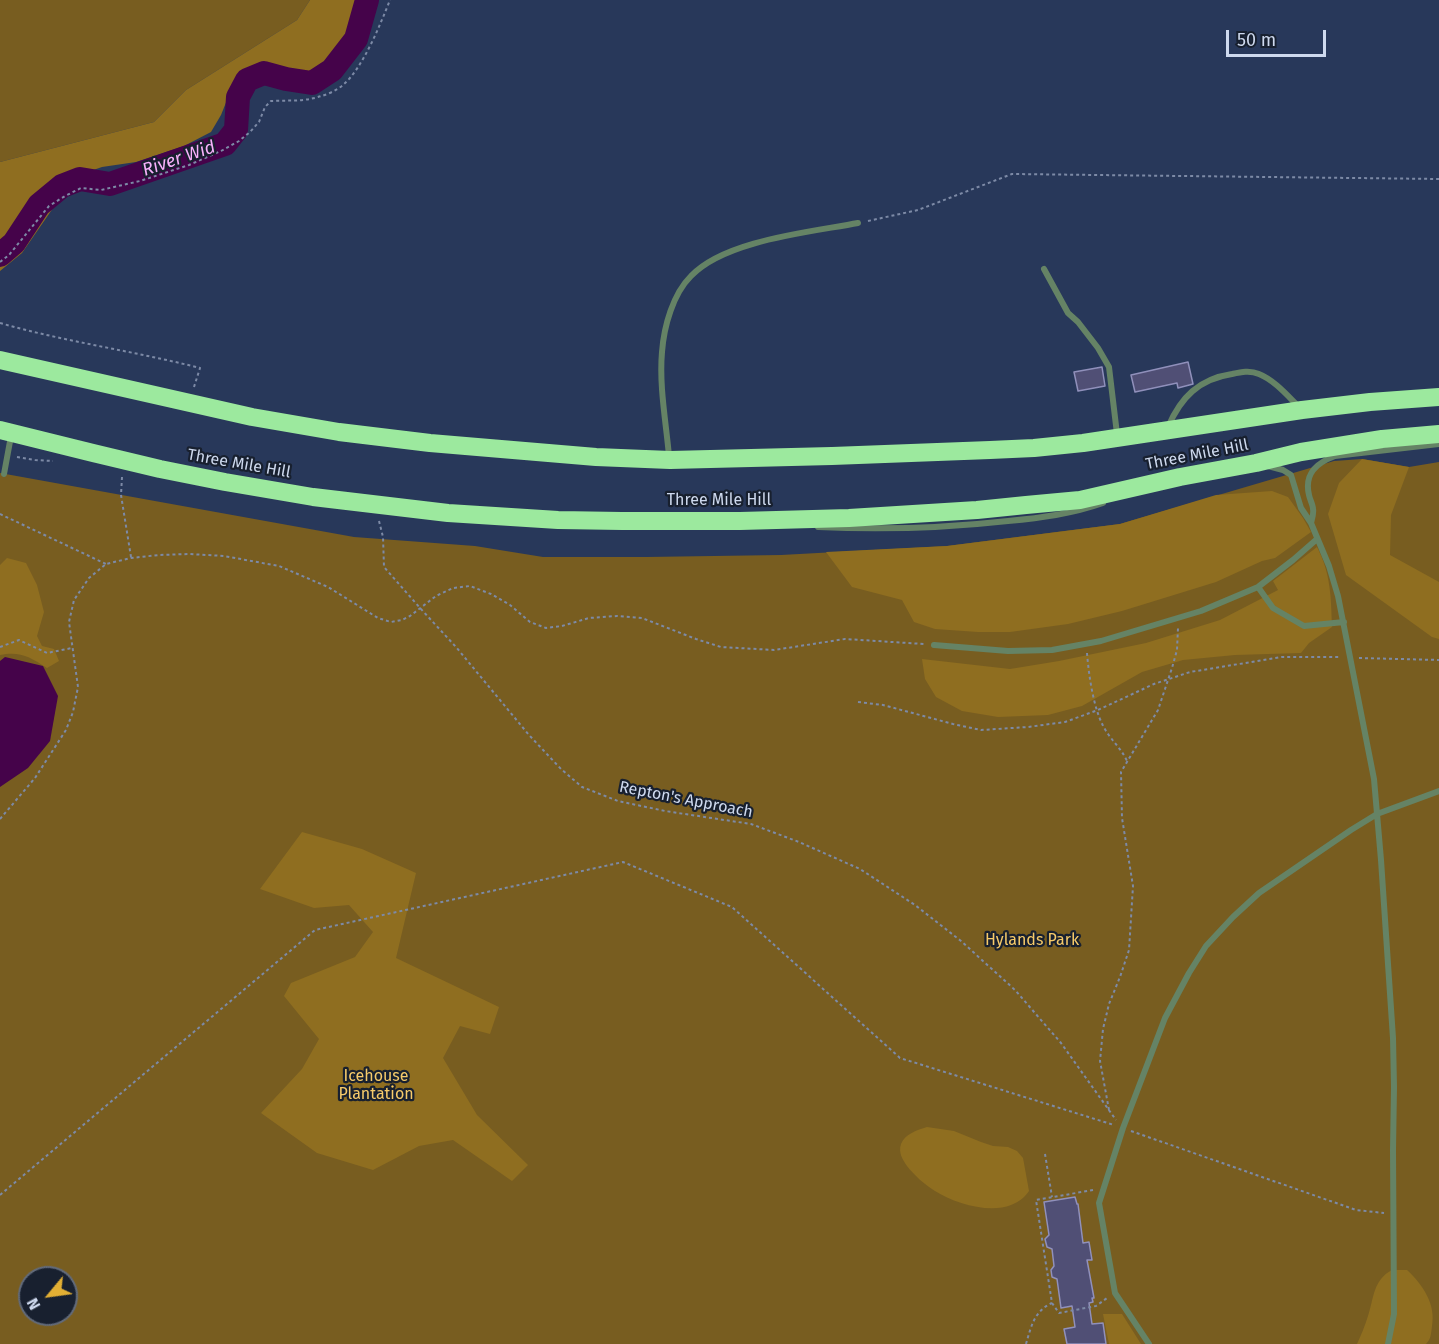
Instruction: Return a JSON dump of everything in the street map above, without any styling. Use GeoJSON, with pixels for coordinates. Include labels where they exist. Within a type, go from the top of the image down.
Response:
{"type":"FeatureCollection","features":[{"type":"Feature","properties":{"kind":"highway","name":"Three Mile Hill"},"geometry":{"type":"LineString","coordinates":[[0,360],[280,423],[339,432],[430,444],[596,458],[670,460],[990,450],[1083,443],[1302,410],[1439,397]]}},
{"type":"Feature","properties":{"kind":"highway","name":"Three Mile Hill"},"geometry":{"type":"LineString","coordinates":[[6,431],[114,459],[313,497],[448,513],[558,520],[740,521],[929,514],[1080,500],[1301,452],[1382,439],[1439,434]]}},
{"type":"Feature","properties":{"kind":"lane"},"geometry":{"type":"LineString","coordinates":[[670,460],[661,378],[662,351],[665,328],[681,287],[692,274],[711,260],[733,249],[762,241],[858,223]]}},
{"type":"Feature","properties":{"kind":"lane"},"geometry":{"type":"LineString","coordinates":[[1044,269],[1068,313],[1098,348],[1109,367],[1118,438]]}},
{"type":"Feature","properties":{"kind":"lane"},"geometry":{"type":"LineString","coordinates":[[1166,430],[1184,398],[1196,388],[1218,376],[1246,372],[1258,373],[1270,380],[1302,410]]}},
{"type":"Feature","properties":{"kind":"lane"},"geometry":{"type":"LineString","coordinates":[[4,474],[7,455],[6,431]]}},
{"type":"Feature","properties":{"kind":"lane"},"geometry":{"type":"LineString","coordinates":[[1311,523],[1313,509],[1307,481],[1313,470],[1326,460],[1335,456],[1439,444]]}},
{"type":"Feature","properties":{"kind":"lane"},"geometry":{"type":"LineString","coordinates":[[1256,463],[1276,467],[1291,475],[1300,508],[1311,523],[1329,566],[1344,622],[1349,657],[1371,758],[1377,814],[1394,1087],[1394,1314],[1388,1344]]}},
{"type":"Feature","properties":{"kind":"lane"},"geometry":{"type":"LineString","coordinates":[[934,645],[1008,651],[1052,650],[1101,641],[1201,611],[1258,587],[1317,539]]}},
{"type":"Feature","properties":{"kind":"lane"},"geometry":{"type":"LineString","coordinates":[[1258,587],[1273,608],[1304,626],[1344,622]]}},
{"type":"Feature","properties":{"kind":"lane"},"geometry":{"type":"LineString","coordinates":[[1149,1344],[1115,1293],[1099,1203],[1123,1128],[1166,1018],[1189,973],[1206,946],[1259,893],[1377,814],[1439,791]]}},
{"type":"Feature","properties":{"kind":"path"},"geometry":{"type":"LineString","coordinates":[[0,262],[9,255],[49,206],[65,196],[81,188],[101,190],[189,165],[239,141],[259,122],[265,107],[271,101],[300,101],[318,97],[331,93],[343,85],[355,72],[390,0]]}},
{"type":"Feature","properties":{"kind":"path"},"geometry":{"type":"LineString","coordinates":[[858,223],[918,210],[1012,174],[1439,179]]}},
{"type":"Feature","properties":{"kind":"path"},"geometry":{"type":"LineString","coordinates":[[0,323],[200,368],[190,402]]}},
{"type":"Feature","properties":{"kind":"path"},"geometry":{"type":"LineString","coordinates":[[122,477],[121,495],[131,558]]}},
{"type":"Feature","properties":{"kind":"path"},"geometry":{"type":"LineString","coordinates":[[0,514],[106,564]]}},
{"type":"Feature","properties":{"kind":"path","name":"Repton's Approach"},"geometry":{"type":"LineString","coordinates":[[383,537],[384,567],[456,647],[537,744],[582,787],[618,801],[665,811],[751,824],[860,869],[915,905],[961,941],[1015,990],[1061,1043],[1110,1112],[1100,1061],[1103,1029],[1109,1004],[1129,950],[1133,886],[1122,818],[1120,772],[1127,761]]}},
{"type":"Feature","properties":{"kind":"path"},"geometry":{"type":"LineString","coordinates":[[0,819],[36,778],[66,730],[74,712],[78,687],[69,622],[74,600],[89,578],[106,564],[131,558],[189,554],[224,556],[279,566],[328,587],[378,618],[391,622],[402,620],[436,596],[453,588],[470,586],[491,594],[530,622],[546,628],[589,618],[617,616],[642,618],[696,639],[730,648],[774,650],[845,639],[934,645]]}},
{"type":"Feature","properties":{"kind":"path"},"geometry":{"type":"LineString","coordinates":[[1127,761],[1158,710],[1177,650],[1179,618]]}},
{"type":"Feature","properties":{"kind":"path"},"geometry":{"type":"LineString","coordinates":[[0,647],[19,640],[47,653],[72,648]]}},
{"type":"Feature","properties":{"kind":"path"},"geometry":{"type":"LineString","coordinates":[[1087,643],[1094,699],[1108,735],[1124,752],[1127,761]]}},
{"type":"Feature","properties":{"kind":"path"},"geometry":{"type":"LineString","coordinates":[[858,702],[884,705],[981,730],[1004,730],[1065,722],[1098,710],[1169,678],[1282,657],[1439,660]]}},
{"type":"Feature","properties":{"kind":"path"},"geometry":{"type":"LineString","coordinates":[[0,1195],[315,930],[623,862],[732,907],[900,1058],[1123,1128],[1356,1210],[1393,1214]]}},
{"type":"Feature","properties":{"kind":"path"},"geometry":{"type":"LineString","coordinates":[[1045,1154],[1052,1197]]}},
{"type":"Feature","properties":{"kind":"path"},"geometry":{"type":"LineString","coordinates":[[1104,1187],[1036,1200],[1052,1303],[1059,1313],[1096,1306],[1115,1293]]}},
{"type":"Feature","properties":{"kind":"path"},"geometry":{"type":"LineString","coordinates":[[1026,1344],[1035,1316],[1042,1308],[1052,1303]]}},
{"type":"Feature","properties":{"kind":"green space"},"geometry":{"type":"Polygon","coordinates":[[[0,0],[310,0],[297,20],[186,90],[154,122],[0,162],[0,0]]]}},
{"type":"Feature","properties":{"kind":"green space"},"geometry":{"type":"Polygon","coordinates":[[[310,0],[363,0],[365,41],[330,85],[306,71],[255,68],[235,80],[221,115],[211,132],[184,146],[136,162],[102,167],[73,177],[22,253],[0,271],[0,162],[154,122],[186,90],[297,20],[310,0]]]}},
{"type":"Feature","properties":{"kind":"green space","name":"Hylands Park"},"geometry":{"type":"Polygon","coordinates":[[[1362,459],[1409,467],[1439,462],[1439,1344],[0,1344],[0,473],[354,537],[475,546],[543,557],[781,555],[947,546],[1120,524],[1334,461],[1362,459]]]}},
{"type":"Feature","properties":{"kind":"green space"},"geometry":{"type":"Polygon","coordinates":[[[1362,459],[1409,467],[1391,515],[1390,555],[1439,582],[1439,639],[1432,637],[1346,575],[1328,514],[1339,483],[1362,459]]]}},
{"type":"Feature","properties":{"kind":"green space"},"geometry":{"type":"Polygon","coordinates":[[[1272,491],[1288,497],[1311,532],[1275,558],[1262,561],[1216,582],[1122,611],[1068,624],[1010,632],[935,629],[914,622],[902,600],[852,587],[826,552],[947,546],[1120,524],[1216,495],[1272,491]]]}},
{"type":"Feature","properties":{"kind":"green space"},"geometry":{"type":"Polygon","coordinates":[[[1317,547],[1328,576],[1332,627],[1309,643],[1301,653],[1235,655],[1183,660],[1142,672],[1082,706],[1048,715],[998,717],[962,711],[936,697],[925,679],[922,659],[1010,669],[1146,643],[1220,620],[1278,590],[1273,581],[1317,547]]]}},
{"type":"Feature","properties":{"kind":"green space"},"geometry":{"type":"Polygon","coordinates":[[[7,558],[26,563],[37,585],[44,612],[37,636],[42,646],[54,649],[59,661],[47,668],[25,656],[0,655],[0,565],[7,558]]]}},
{"type":"Feature","properties":{"kind":"green space","name":"Icehouse Plantation"},"geometry":{"type":"Polygon","coordinates":[[[302,832],[362,849],[416,873],[396,958],[499,1007],[490,1034],[460,1026],[443,1058],[477,1115],[528,1165],[512,1181],[453,1140],[419,1146],[373,1170],[317,1153],[261,1113],[302,1069],[319,1039],[284,996],[291,983],[355,957],[373,932],[349,905],[314,908],[260,889],[302,832]]]}},
{"type":"Feature","properties":{"kind":"green space"},"geometry":{"type":"Polygon","coordinates":[[[927,1127],[954,1131],[993,1146],[1008,1147],[1017,1151],[1023,1158],[1029,1191],[1014,1204],[982,1208],[952,1200],[935,1191],[910,1169],[900,1150],[901,1144],[908,1135],[927,1127]]]}},
{"type":"Feature","properties":{"kind":"green space"},"geometry":{"type":"Polygon","coordinates":[[[1392,1270],[1407,1270],[1427,1295],[1433,1318],[1429,1340],[1426,1344],[1357,1344],[1378,1284],[1392,1270]]]}},
{"type":"Feature","properties":{"kind":"green space"},"geometry":{"type":"Polygon","coordinates":[[[1103,1314],[1122,1314],[1141,1344],[1109,1344],[1103,1314]]]}},
{"type":"Feature","properties":{"kind":"shaded area"},"geometry":{"type":"Polygon","coordinates":[[[5,657],[43,666],[58,696],[50,741],[28,768],[0,787],[0,661],[5,657]]]}},
{"type":"Feature","properties":{"kind":"building"},"geometry":{"type":"Polygon","coordinates":[[[1188,362],[1193,384],[1178,388],[1177,383],[1135,392],[1131,375],[1188,362]]]}},
{"type":"Feature","properties":{"kind":"building"},"geometry":{"type":"Polygon","coordinates":[[[1102,367],[1105,386],[1078,391],[1074,372],[1102,367]]]}},
{"type":"Feature","properties":{"kind":"building"},"geometry":{"type":"Polygon","coordinates":[[[1075,1197],[1083,1243],[1089,1242],[1092,1260],[1087,1260],[1094,1298],[1092,1298],[1093,1302],[1089,1303],[1092,1324],[1103,1323],[1106,1344],[1067,1344],[1064,1329],[1075,1327],[1072,1306],[1061,1308],[1057,1279],[1052,1277],[1051,1270],[1054,1266],[1052,1249],[1047,1247],[1045,1239],[1049,1235],[1044,1202],[1075,1197]]]}},
{"type":"Feature","properties":{"kind":"waterway","name":"River Wid"},"geometry":{"type":"LineString","coordinates":[[0,255],[14,243],[39,205],[62,186],[80,179],[110,184],[225,144],[236,130],[238,97],[247,80],[264,73],[312,83],[332,70],[356,39],[367,0]]}}]}
